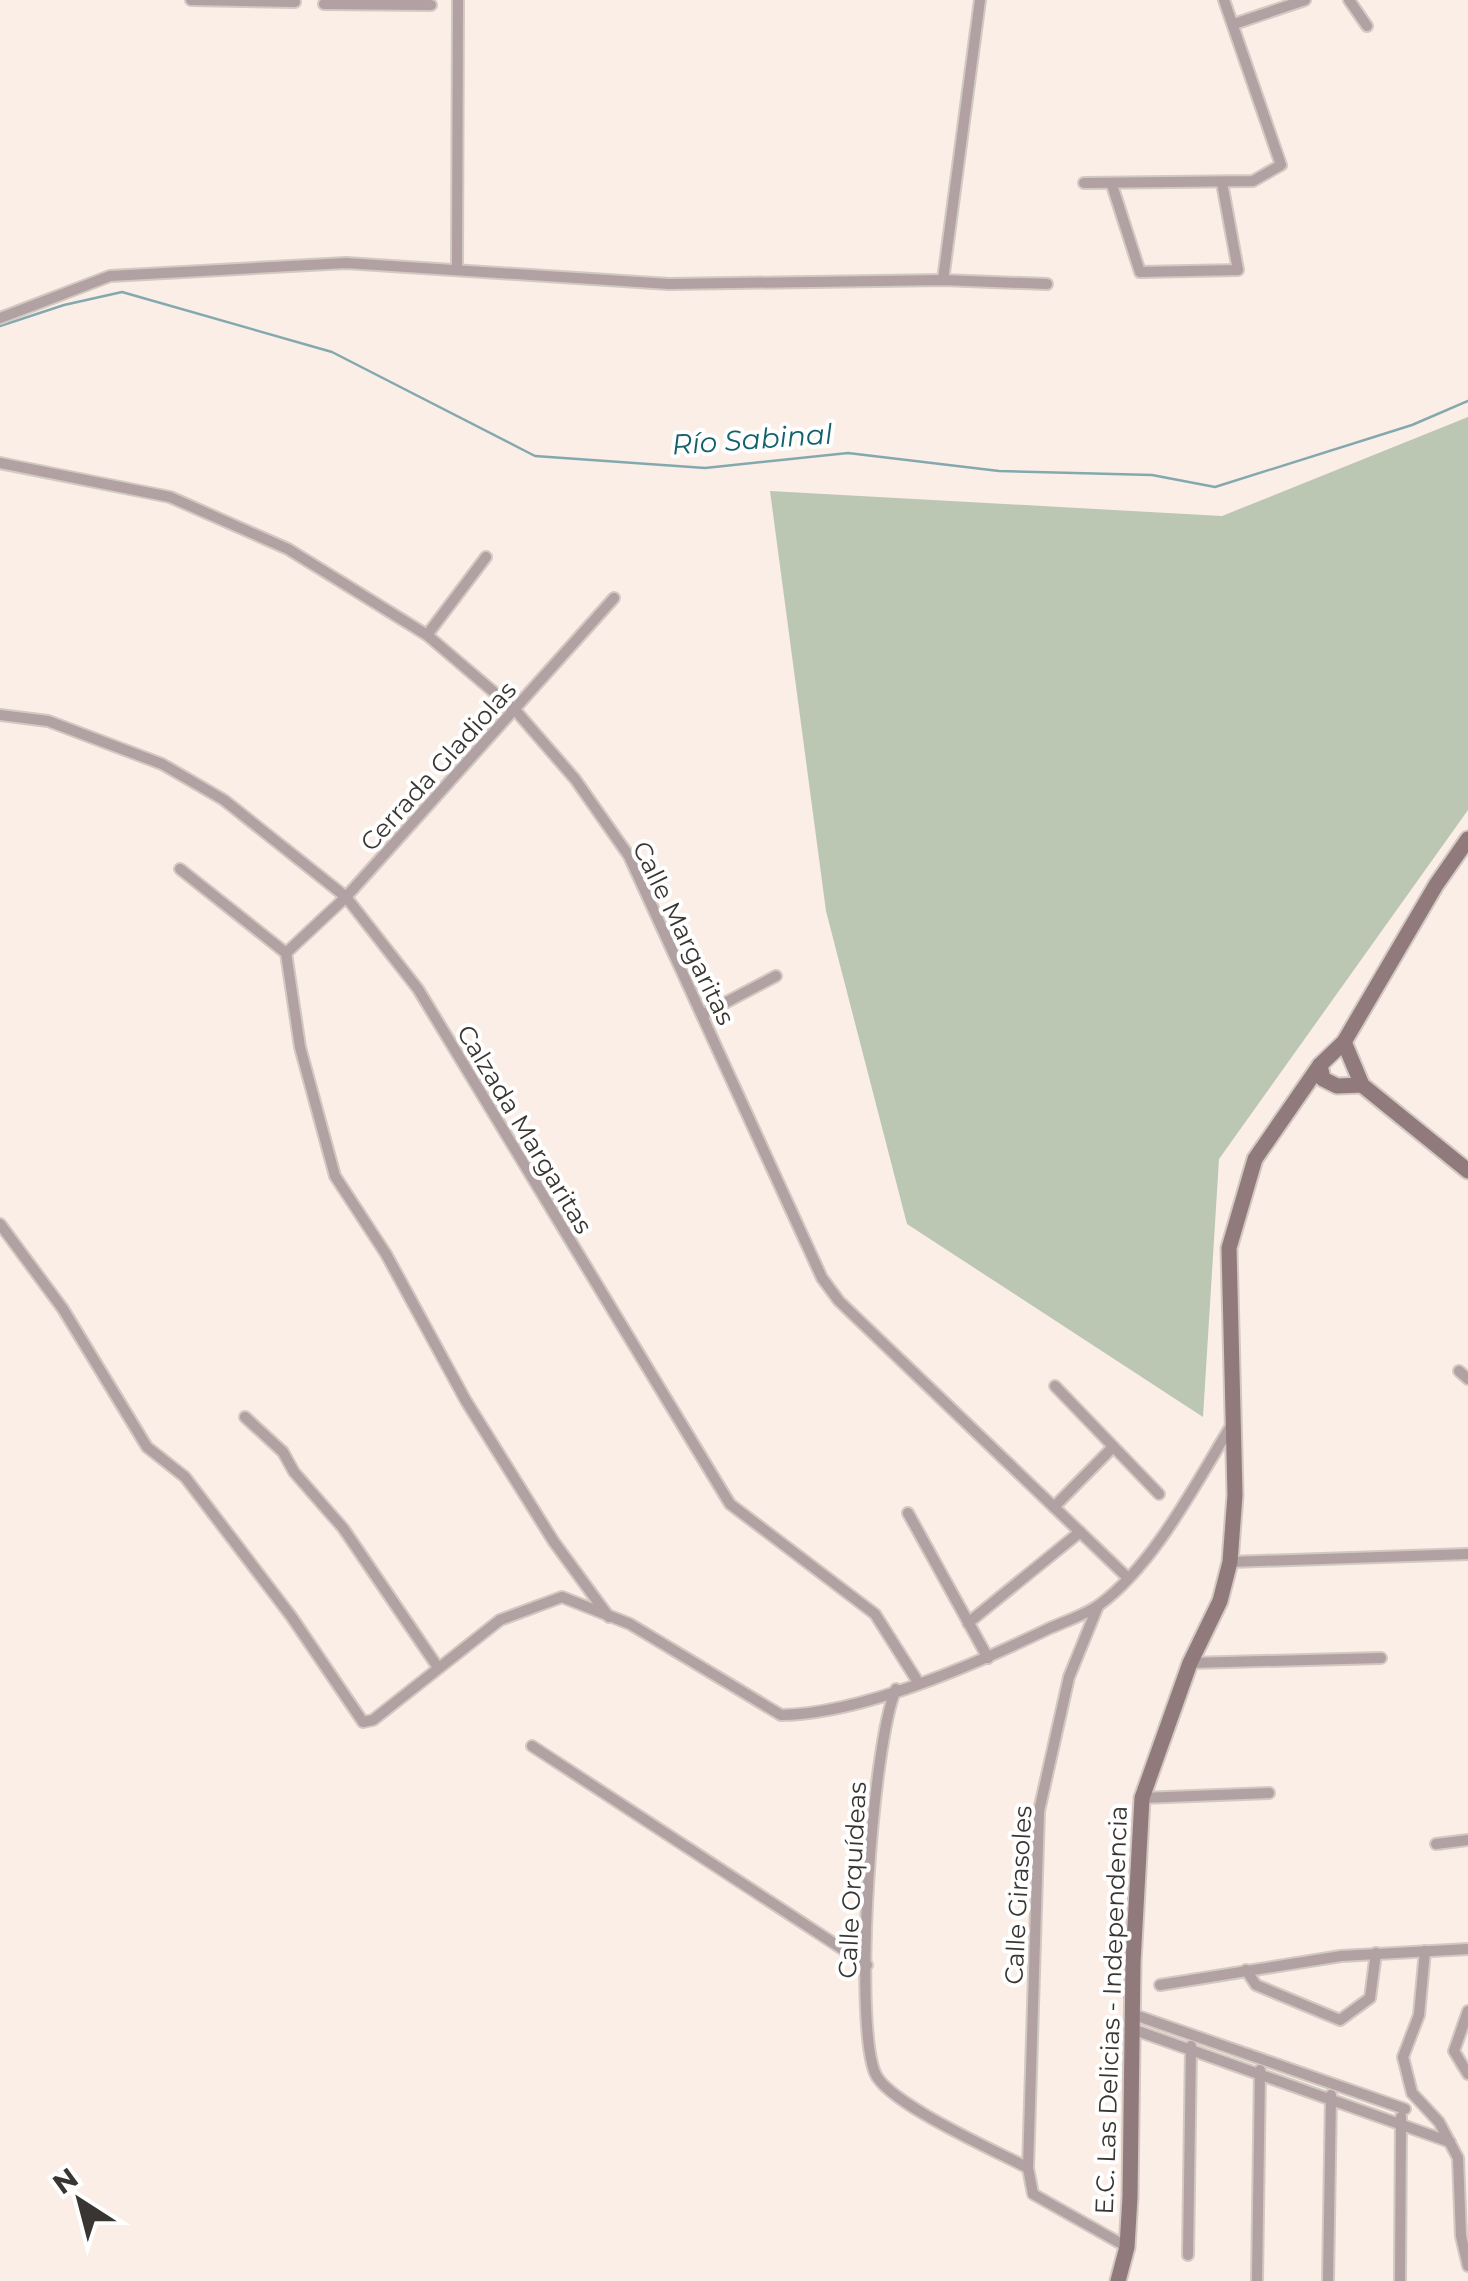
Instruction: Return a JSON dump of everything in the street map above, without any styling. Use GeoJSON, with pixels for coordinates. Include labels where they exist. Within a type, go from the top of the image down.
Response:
{"type":"FeatureCollection","features":[{"type":"Feature","properties":{"kind":"street"},"geometry":{"type":"LineString","coordinates":[[191,0],[294,2]]}},
{"type":"Feature","properties":{"kind":"street"},"geometry":{"type":"LineString","coordinates":[[457,267],[458,0]]}},
{"type":"Feature","properties":{"kind":"street"},"geometry":{"type":"LineString","coordinates":[[943,280],[980,0]]}},
{"type":"Feature","properties":{"kind":"street"},"geometry":{"type":"LineString","coordinates":[[1084,183],[1253,182],[1281,165],[1224,0]]}},
{"type":"Feature","properties":{"kind":"street"},"geometry":{"type":"LineString","coordinates":[[1234,24],[1305,0]]}},
{"type":"Feature","properties":{"kind":"street"},"geometry":{"type":"LineString","coordinates":[[1349,0],[1367,26]]}},
{"type":"Feature","properties":{"kind":"street"},"geometry":{"type":"LineString","coordinates":[[324,4],[431,5]]}},
{"type":"Feature","properties":{"kind":"street"},"geometry":{"type":"LineString","coordinates":[[1112,185],[1140,272],[1238,270],[1222,183]]}},
{"type":"Feature","properties":{"kind":"street"},"geometry":{"type":"LineString","coordinates":[[0,318],[110,276],[346,263],[457,267],[669,284],[943,280],[1048,284]]}},
{"type":"Feature","properties":{"kind":"street","name":"Calle Margaritas"},"geometry":{"type":"LineString","coordinates":[[0,463],[170,497],[288,549],[427,635],[516,711],[575,779],[628,856],[822,1278],[839,1302],[1128,1578]]}},
{"type":"Feature","properties":{"kind":"street"},"geometry":{"type":"LineString","coordinates":[[427,635],[486,557]]}},
{"type":"Feature","properties":{"kind":"street","name":"Cerrada Gladiolas"},"geometry":{"type":"LineString","coordinates":[[286,954],[346,898],[614,598]]}},
{"type":"Feature","properties":{"kind":"street","name":"Calzada Margaritas"},"geometry":{"type":"LineString","coordinates":[[0,715],[48,721],[162,764],[224,800],[346,898],[418,990],[730,1504],[875,1614],[918,1682]]}},
{"type":"Feature","properties":{"kind":"street","name":"E.C. Las Delicias - Independencia"},"geometry":{"type":"LineString","coordinates":[[1118,2281],[1127,2248],[1142,1798],[1190,1663],[1220,1602],[1230,1562],[1235,1495],[1229,1248],[1255,1159],[1320,1066],[1344,1042],[1436,884],[1468,839]]}},
{"type":"Feature","properties":{"kind":"street"},"geometry":{"type":"LineString","coordinates":[[180,869],[286,954],[300,1047],[335,1176],[386,1254],[497,1452],[554,1542],[610,1618]]}},
{"type":"Feature","properties":{"kind":"street"},"geometry":{"type":"LineString","coordinates":[[702,1015],[776,976]]}},
{"type":"Feature","properties":{"kind":"street"},"geometry":{"type":"LineString","coordinates":[[1344,1042],[1362,1085],[1468,1172]]}},
{"type":"Feature","properties":{"kind":"street"},"geometry":{"type":"LineString","coordinates":[[1320,1066],[1323,1078],[1330,1084],[1362,1085]]}},
{"type":"Feature","properties":{"kind":"street"},"geometry":{"type":"LineString","coordinates":[[0,1224],[63,1309],[147,1447],[185,1477],[291,1616],[363,1722],[373,1720],[500,1620],[562,1597],[630,1624],[781,1715],[804,1714],[918,1682],[988,1658],[1098,1606],[1128,1578],[1178,1514],[1232,1426]]}},
{"type":"Feature","properties":{"kind":"street"},"geometry":{"type":"LineString","coordinates":[[1055,1386],[1159,1494]]}},
{"type":"Feature","properties":{"kind":"street"},"geometry":{"type":"LineString","coordinates":[[245,1417],[284,1452],[294,1472],[370,1567],[438,1666]]}},
{"type":"Feature","properties":{"kind":"street"},"geometry":{"type":"LineString","coordinates":[[1054,1507],[1112,1448]]}},
{"type":"Feature","properties":{"kind":"street"},"geometry":{"type":"LineString","coordinates":[[908,1513],[988,1658]]}},
{"type":"Feature","properties":{"kind":"street"},"geometry":{"type":"LineString","coordinates":[[968,1623],[1080,1532]]}},
{"type":"Feature","properties":{"kind":"street"},"geometry":{"type":"LineString","coordinates":[[1230,1562],[1468,1554]]}},
{"type":"Feature","properties":{"kind":"street","name":"Calle Girasoles"},"geometry":{"type":"LineString","coordinates":[[1098,1606],[1069,1677],[1039,1811],[1028,2168],[1033,2194],[1127,2248]]}},
{"type":"Feature","properties":{"kind":"street"},"geometry":{"type":"LineString","coordinates":[[1190,1663],[1381,1658]]}},
{"type":"Feature","properties":{"kind":"street","name":"Calle Orquídeas"},"geometry":{"type":"LineString","coordinates":[[896,1689],[881,1740],[877,1778],[866,2010],[875,2075],[907,2104],[1028,2168]]}},
{"type":"Feature","properties":{"kind":"street"},"geometry":{"type":"LineString","coordinates":[[532,1746],[867,1965]]}},
{"type":"Feature","properties":{"kind":"street"},"geometry":{"type":"LineString","coordinates":[[1142,1798],[1269,1793]]}},
{"type":"Feature","properties":{"kind":"street"},"geometry":{"type":"LineString","coordinates":[[1436,1844],[1468,1840]]}},
{"type":"Feature","properties":{"kind":"street"},"geometry":{"type":"LineString","coordinates":[[1160,1985],[1376,1953],[1468,1949]]}},
{"type":"Feature","properties":{"kind":"street"},"geometry":{"type":"LineString","coordinates":[[1426,1951],[1419,2015],[1403,2057],[1412,2094],[1458,2158],[1460,2236],[1468,2266]]}},
{"type":"Feature","properties":{"kind":"street"},"geometry":{"type":"LineString","coordinates":[[1246,1970],[1256,1985],[1340,2020],[1370,1998],[1376,1953]]}},
{"type":"Feature","properties":{"kind":"street"},"geometry":{"type":"LineString","coordinates":[[1468,2011],[1454,2051],[1468,2074]]}},
{"type":"Feature","properties":{"kind":"street"},"geometry":{"type":"LineString","coordinates":[[1132,2022],[1193,2036],[1405,2109]]}},
{"type":"Feature","properties":{"kind":"street"},"geometry":{"type":"LineString","coordinates":[[1132,2022],[1190,2050],[1450,2142]]}},
{"type":"Feature","properties":{"kind":"street"},"geometry":{"type":"LineString","coordinates":[[1188,2255],[1193,2036]]}},
{"type":"Feature","properties":{"kind":"street"},"geometry":{"type":"LineString","coordinates":[[1257,2281],[1262,2060]]}},
{"type":"Feature","properties":{"kind":"street"},"geometry":{"type":"LineString","coordinates":[[1328,2281],[1333,2084]]}},
{"type":"Feature","properties":{"kind":"street"},"geometry":{"type":"LineString","coordinates":[[1400,2281],[1399,2123],[1412,2094]]}},
{"type":"Feature","properties":{"kind":"green space"},"geometry":{"type":"Polygon","coordinates":[[[1468,417],[1468,810],[1219,1159],[1203,1417],[907,1224],[826,911],[770,491],[1222,516],[1468,417]]]}},
{"type":"Feature","properties":{"kind":"waterway","name":"Río Sabinal"},"geometry":{"type":"LineString","coordinates":[[0,326],[64,305],[122,292],[332,352],[535,456],[705,468],[848,453],[999,471],[1152,475],[1215,487],[1412,425],[1468,401]]}}]}
